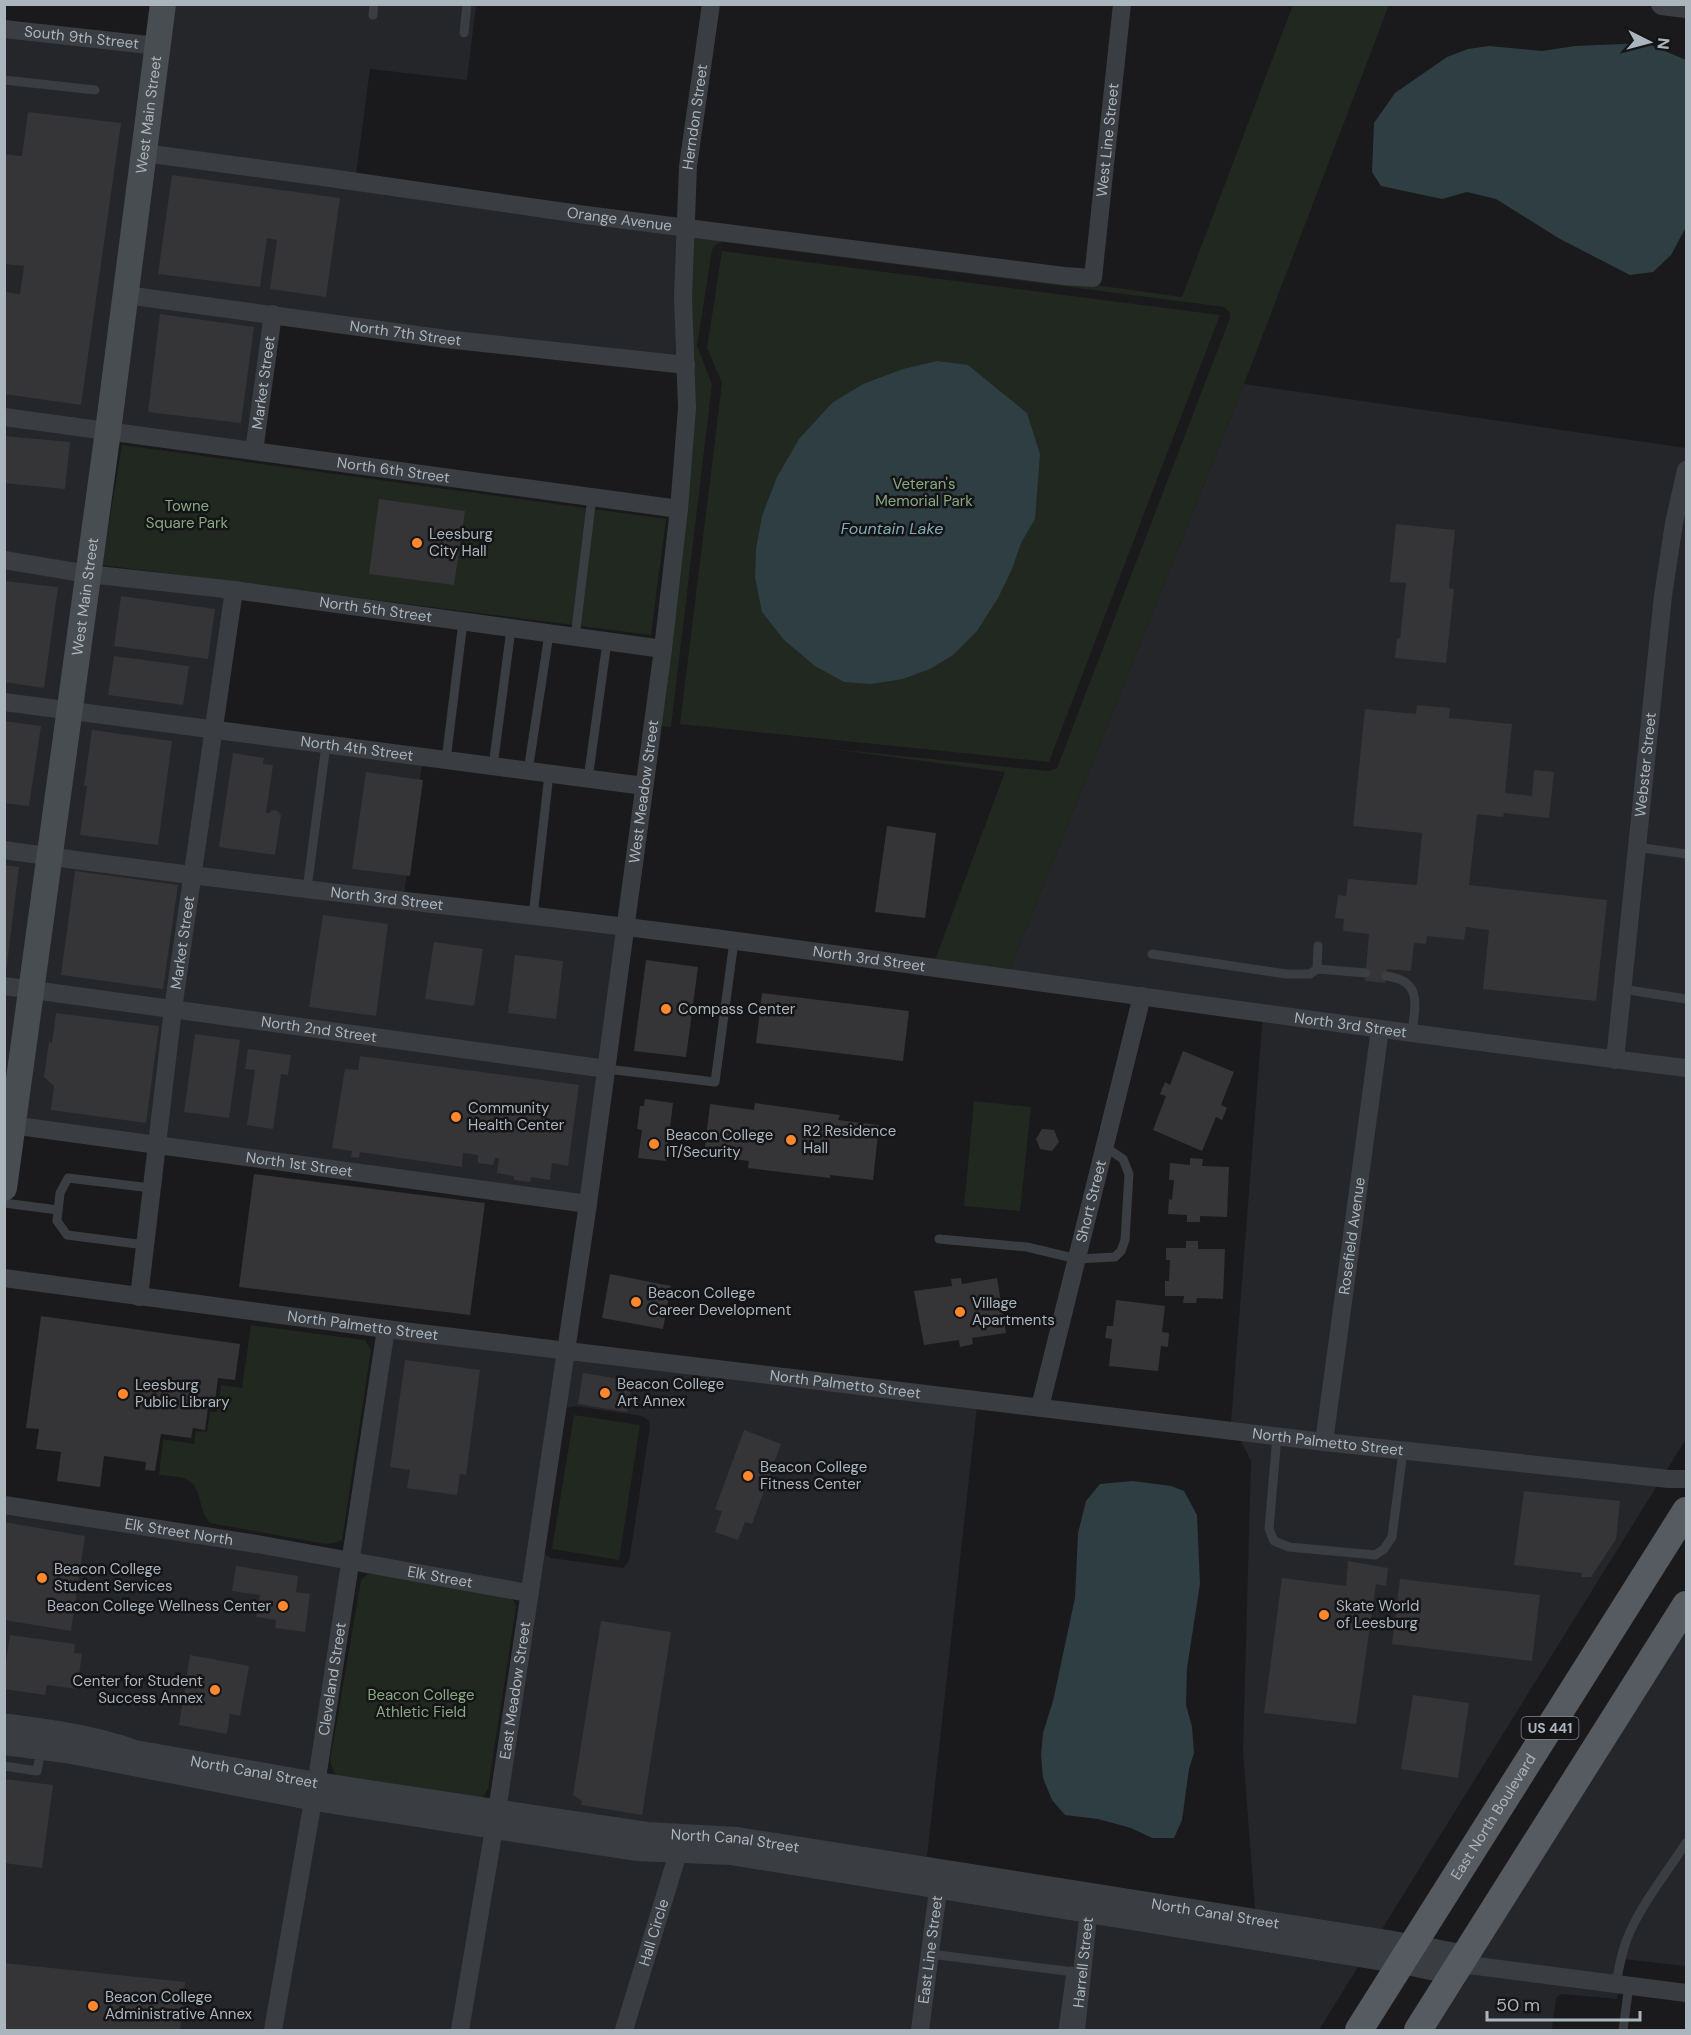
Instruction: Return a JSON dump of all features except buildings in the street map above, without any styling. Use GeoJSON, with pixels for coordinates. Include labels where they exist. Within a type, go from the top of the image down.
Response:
{"type":"FeatureCollection","features":[{"type":"Feature","properties":{"kind":"main road","name":"West Main Street"},"geometry":{"type":"LineString","coordinates":[[4,1188],[9,1125],[50,856],[163,4]]}},
{"type":"Feature","properties":{"kind":"main road","name":"East North Boulevard"},"geometry":{"type":"LineString","coordinates":[[1359,2031],[1686,1511]]}},
{"type":"Feature","properties":{"kind":"main road","name":"US 441"},"geometry":{"type":"LineString","coordinates":[[1418,2031],[1686,1605]]}},
{"type":"Feature","properties":{"kind":"street","name":"Herndon Street"},"geometry":{"type":"LineString","coordinates":[[684,228],[688,166],[711,4]]}},
{"type":"Feature","properties":{"kind":"street","name":"West Line Street"},"geometry":{"type":"LineString","coordinates":[[1094,276],[1122,4]]}},
{"type":"Feature","properties":{"kind":"street"},"geometry":{"type":"LineString","coordinates":[[1662,4],[1686,7]]}},
{"type":"Feature","properties":{"kind":"street","name":"South 9th Street"},"geometry":{"type":"LineString","coordinates":[[4,29],[158,46]]}},
{"type":"Feature","properties":{"kind":"street","name":"Orange Avenue"},"geometry":{"type":"LineString","coordinates":[[144,153],[684,228],[1064,276],[1093,278],[1094,276]]}},
{"type":"Feature","properties":{"kind":"street","name":"West Meadow Street"},"geometry":{"type":"LineString","coordinates":[[565,1350],[588,1204],[626,927],[663,650],[679,509],[687,408],[683,297],[684,228]]}},
{"type":"Feature","properties":{"kind":"street","name":"North 7th Street"},"geometry":{"type":"LineString","coordinates":[[126,295],[446,339],[686,365]]}},
{"type":"Feature","properties":{"kind":"street","name":"Market Street"},"geometry":{"type":"LineString","coordinates":[[254,451],[273,314]]}},
{"type":"Feature","properties":{"kind":"street","name":"North 6th Street"},"geometry":{"type":"LineString","coordinates":[[4,417],[679,509]]}},
{"type":"Feature","properties":{"kind":"street","name":"Webster Street"},"geometry":{"type":"LineString","coordinates":[[1615,1060],[1663,596],[1674,523],[1686,470]]}},
{"type":"Feature","properties":{"kind":"street","name":"North 5th Street"},"geometry":{"type":"LineString","coordinates":[[4,561],[234,590],[663,650]]}},
{"type":"Feature","properties":{"kind":"street","name":"Market Street"},"geometry":{"type":"LineString","coordinates":[[139,1297],[173,1010],[234,590]]}},
{"type":"Feature","properties":{"kind":"street","name":"North 4th Street"},"geometry":{"type":"LineString","coordinates":[[4,702],[644,786]]}},
{"type":"Feature","properties":{"kind":"street","name":"North 3rd Street"},"geometry":{"type":"LineString","coordinates":[[4,850],[626,927],[1686,1068]]}},
{"type":"Feature","properties":{"kind":"street","name":"North 2nd Street"},"geometry":{"type":"LineString","coordinates":[[4,986],[606,1069]]}},
{"type":"Feature","properties":{"kind":"street","name":"Short Street"},"geometry":{"type":"LineString","coordinates":[[1040,1407],[1142,996]]}},
{"type":"Feature","properties":{"kind":"street","name":"Rosefield Avenue"},"geometry":{"type":"LineString","coordinates":[[1324,1442],[1380,1029]]}},
{"type":"Feature","properties":{"kind":"street","name":"North 1st Street"},"geometry":{"type":"LineString","coordinates":[[9,1125],[588,1204]]}},
{"type":"Feature","properties":{"kind":"street","name":"North Palmetto Street"},"geometry":{"type":"LineString","coordinates":[[4,1278],[386,1329],[1324,1442],[1686,1479]]}},
{"type":"Feature","properties":{"kind":"street","name":"Cleveland Street"},"geometry":{"type":"LineString","coordinates":[[273,2031],[315,1792],[386,1329]]}},
{"type":"Feature","properties":{"kind":"street","name":"East Meadow Street"},"geometry":{"type":"LineString","coordinates":[[460,2031],[496,1819],[565,1350]]}},
{"type":"Feature","properties":{"kind":"street","name":"Elk Street North"},"geometry":{"type":"LineString","coordinates":[[4,1505],[352,1560]]}},
{"type":"Feature","properties":{"kind":"street","name":"Elk Street"},"geometry":{"type":"LineString","coordinates":[[352,1560],[528,1593]]}},
{"type":"Feature","properties":{"kind":"street","name":"North Canal Street"},"geometry":{"type":"LineString","coordinates":[[4,1724],[43,1739],[79,1734],[135,1751],[315,1792],[496,1819],[647,1833],[681,1844],[737,1838],[940,1879],[1408,1954],[1461,1965],[1686,1993]]}},
{"type":"Feature","properties":{"kind":"street"},"geometry":{"type":"LineString","coordinates":[[4,1743],[43,1739]]}},
{"type":"Feature","properties":{"kind":"street","name":"Hall Circle"},"geometry":{"type":"LineString","coordinates":[[624,2031],[681,1844]]}},
{"type":"Feature","properties":{"kind":"street","name":"East Line Street"},"geometry":{"type":"LineString","coordinates":[[920,2031],[940,1879]]}},
{"type":"Feature","properties":{"kind":"street","name":"Harrell Street"},"geometry":{"type":"LineString","coordinates":[[1076,2031],[1076,1972],[1090,1903]]}},
{"type":"Feature","properties":{"kind":"lane"},"geometry":{"type":"LineString","coordinates":[[373,15],[374,4]]}},
{"type":"Feature","properties":{"kind":"lane"},"geometry":{"type":"LineString","coordinates":[[464,33],[467,4]]}},
{"type":"Feature","properties":{"kind":"lane"},"geometry":{"type":"LineString","coordinates":[[4,80],[95,90]]}},
{"type":"Feature","properties":{"kind":"lane"},"geometry":{"type":"LineString","coordinates":[[575,637],[592,497]]}},
{"type":"Feature","properties":{"kind":"lane"},"geometry":{"type":"LineString","coordinates":[[446,760],[463,622]]}},
{"type":"Feature","properties":{"kind":"lane"},"geometry":{"type":"LineString","coordinates":[[493,766],[511,629]]}},
{"type":"Feature","properties":{"kind":"lane"},"geometry":{"type":"LineString","coordinates":[[528,771],[549,634]]}},
{"type":"Feature","properties":{"kind":"lane"},"geometry":{"type":"LineString","coordinates":[[588,778],[607,642]]}},
{"type":"Feature","properties":{"kind":"lane"},"geometry":{"type":"LineString","coordinates":[[307,889],[326,745]]}},
{"type":"Feature","properties":{"kind":"lane"},"geometry":{"type":"LineString","coordinates":[[533,916],[549,774]]}},
{"type":"Feature","properties":{"kind":"lane"},"geometry":{"type":"LineString","coordinates":[[1636,847],[1686,854]]}},
{"type":"Feature","properties":{"kind":"lane"},"geometry":{"type":"LineString","coordinates":[[606,1069],[716,1082],[734,941]]}},
{"type":"Feature","properties":{"kind":"lane"},"geometry":{"type":"LineString","coordinates":[[1317,969],[1318,946]]}},
{"type":"Feature","properties":{"kind":"lane"},"geometry":{"type":"LineString","coordinates":[[1152,954],[1286,974],[1310,974],[1317,969],[1366,973]]}},
{"type":"Feature","properties":{"kind":"lane"},"geometry":{"type":"LineString","coordinates":[[1386,976],[1406,981],[1413,989],[1415,1001],[1412,1033]]}},
{"type":"Feature","properties":{"kind":"lane"},"geometry":{"type":"LineString","coordinates":[[1622,989],[1686,999]]}},
{"type":"Feature","properties":{"kind":"lane"},"geometry":{"type":"LineString","coordinates":[[939,1239],[1027,1247],[1077,1259],[1115,1257],[1121,1251],[1125,1240],[1129,1174],[1119,1154],[1105,1147]]}},
{"type":"Feature","properties":{"kind":"lane"},"geometry":{"type":"LineString","coordinates":[[145,1245],[68,1235],[57,1221],[58,1210],[60,1193],[68,1178],[151,1188]]}},
{"type":"Feature","properties":{"kind":"lane"},"geometry":{"type":"LineString","coordinates":[[4,1203],[58,1210]]}},
{"type":"Feature","properties":{"kind":"lane"},"geometry":{"type":"LineString","coordinates":[[1277,1436],[1269,1529],[1274,1541],[1289,1547],[1375,1555],[1384,1549],[1392,1537],[1403,1451]]}},
{"type":"Feature","properties":{"kind":"lane"},"geometry":{"type":"LineString","coordinates":[[4,1766],[37,1771],[43,1739]]}},
{"type":"Feature","properties":{"kind":"lane"},"geometry":{"type":"LineString","coordinates":[[1623,2031],[1621,1958],[1630,1932],[1686,1843]]}},
{"type":"Feature","properties":{"kind":"lane"},"geometry":{"type":"LineString","coordinates":[[930,1954],[1076,1972],[1063,2031]]}},
{"type":"Feature","properties":{"kind":"shaded area"},"geometry":{"type":"Polygon","coordinates":[[[175,5],[476,5],[467,80],[370,69],[355,182],[689,229],[673,364],[276,321],[257,446],[120,432],[175,5]]]}},
{"type":"Feature","properties":{"kind":"shaded area"},"geometry":{"type":"Polygon","coordinates":[[[5,27],[146,43],[5,1101],[5,27]]]}},
{"type":"Feature","properties":{"kind":"shaded area"},"geometry":{"type":"Polygon","coordinates":[[[1244,384],[1686,448],[1686,1439],[1382,1929],[1255,1909],[1243,1752],[1251,1461],[1231,1422],[1263,1013],[1006,978],[1244,384]]]}},
{"type":"Feature","properties":{"kind":"shaded area"},"geometry":{"type":"Polygon","coordinates":[[[100,575],[235,593],[217,732],[423,759],[403,901],[624,927],[590,1202],[25,1128],[100,575]]]}},
{"type":"Feature","properties":{"kind":"shaded area"},"geometry":{"type":"Polygon","coordinates":[[[387,1336],[978,1397],[927,1857],[648,1823],[493,1800],[524,1599],[378,1564],[354,1573],[324,1774],[138,1742],[117,1733],[82,1725],[5,1713],[5,1509],[350,1563],[387,1336]],[[575,1406],[566,1408],[543,1553],[551,1558],[623,1568],[629,1561],[650,1427],[649,1421],[642,1416],[575,1406]]]}},
{"type":"Feature","properties":{"kind":"shaded area"},"geometry":{"type":"Polygon","coordinates":[[[1686,1627],[1686,1966],[1623,1959],[1617,1999],[1561,1994],[1556,1998],[1552,2030],[1431,2030],[1461,1986],[1464,1986],[1466,1978],[1686,1627]]]}},
{"type":"Feature","properties":{"kind":"shaded area"},"geometry":{"type":"Polygon","coordinates":[[[5,1754],[64,1762],[312,1811],[729,1865],[1358,1967],[1319,2030],[5,2030],[5,1754]]]}},
{"type":"Feature","properties":{"kind":"green space"},"geometry":{"type":"Polygon","coordinates":[[[1293,5],[1389,5],[1244,384],[1006,978],[932,968],[1005,772],[824,748],[1048,771],[1057,768],[1230,313],[1224,307],[723,242],[715,245],[712,250],[697,346],[712,384],[671,727],[653,725],[690,391],[673,364],[689,229],[1182,297],[1293,5]]]}},
{"type":"Feature","properties":{"kind":"green space","name":"Veteran's Memorial Park"},"geometry":{"type":"Polygon","coordinates":[[[722,251],[1220,315],[1049,762],[680,724],[722,383],[707,348],[722,251]]]}},
{"type":"Feature","properties":{"kind":"green space","name":"Towne Square Park"},"geometry":{"type":"Polygon","coordinates":[[[122,445],[666,519],[651,635],[102,565],[122,445]]]}},
{"type":"Feature","properties":{"kind":"green space"},"geometry":{"type":"Polygon","coordinates":[[[974,1101],[1031,1107],[1020,1211],[964,1206],[974,1101]]]}},
{"type":"Feature","properties":{"kind":"green space"},"geometry":{"type":"Polygon","coordinates":[[[251,1325],[365,1340],[371,1350],[342,1540],[325,1544],[210,1523],[203,1512],[196,1488],[188,1480],[159,1475],[163,1439],[194,1444],[196,1431],[207,1432],[210,1412],[217,1412],[221,1385],[242,1388],[251,1325]]]}},
{"type":"Feature","properties":{"kind":"green space"},"geometry":{"type":"Polygon","coordinates":[[[574,1415],[640,1425],[619,1560],[552,1549],[574,1415]]]}},
{"type":"Feature","properties":{"kind":"green space","name":"Beacon College Athletic Field"},"geometry":{"type":"Polygon","coordinates":[[[376,1573],[508,1596],[514,1601],[516,1607],[488,1789],[482,1798],[341,1779],[334,1773],[330,1761],[361,1580],[368,1574],[376,1573]]]}},
{"type":"Feature","properties":{"kind":"water"},"geometry":{"type":"Polygon","coordinates":[[[1646,43],[1686,60],[1686,227],[1671,255],[1653,272],[1630,275],[1560,239],[1496,199],[1467,192],[1442,199],[1381,186],[1372,172],[1374,123],[1395,93],[1447,57],[1468,49],[1489,46],[1542,51],[1575,46],[1646,43]]]}},
{"type":"Feature","properties":{"kind":"water","name":"Fountain Lake"},"geometry":{"type":"Polygon","coordinates":[[[937,361],[968,365],[1027,413],[1040,454],[1035,519],[1021,543],[998,598],[977,631],[953,655],[930,669],[903,679],[871,684],[844,682],[815,666],[784,640],[762,612],[755,577],[756,549],[762,516],[777,477],[799,439],[832,403],[863,384],[903,369],[937,361]]]}},
{"type":"Feature","properties":{"kind":"water"},"geometry":{"type":"Polygon","coordinates":[[[1133,1481],[1171,1486],[1184,1491],[1197,1515],[1200,1584],[1187,1668],[1186,1705],[1192,1727],[1194,1753],[1189,1769],[1182,1820],[1174,1838],[1152,1838],[1131,1828],[1098,1819],[1065,1815],[1052,1800],[1043,1778],[1041,1755],[1043,1733],[1053,1701],[1075,1598],[1078,1533],[1086,1501],[1100,1484],[1133,1481]]]}},
{"type":"Feature","properties":{"kind":"place","name":"Leesburg City Hall"},"geometry":{"type":"Point","coordinates":[417,543]}},
{"type":"Feature","properties":{"kind":"place","name":"Compass Center"},"geometry":{"type":"Point","coordinates":[666,1009]}},
{"type":"Feature","properties":{"kind":"place","name":"Community Health Center"},"geometry":{"type":"Point","coordinates":[456,1117]}},
{"type":"Feature","properties":{"kind":"place","name":"R2 Residence Hall"},"geometry":{"type":"Point","coordinates":[791,1140]}},
{"type":"Feature","properties":{"kind":"place","name":"Beacon College IT/Security"},"geometry":{"type":"Point","coordinates":[654,1144]}},
{"type":"Feature","properties":{"kind":"place","name":"Beacon College Career Development"},"geometry":{"type":"Point","coordinates":[636,1302]}},
{"type":"Feature","properties":{"kind":"place","name":"Village Apartments"},"geometry":{"type":"Point","coordinates":[960,1312]}},
{"type":"Feature","properties":{"kind":"place","name":"Beacon College Art Annex"},"geometry":{"type":"Point","coordinates":[605,1393]}},
{"type":"Feature","properties":{"kind":"place","name":"Leesburg Public Library"},"geometry":{"type":"Point","coordinates":[123,1394]}},
{"type":"Feature","properties":{"kind":"place","name":"Beacon College Fitness Center"},"geometry":{"type":"Point","coordinates":[748,1476]}},
{"type":"Feature","properties":{"kind":"place","name":"Beacon College Student Services"},"geometry":{"type":"Point","coordinates":[42,1578]}},
{"type":"Feature","properties":{"kind":"place","name":"Beacon College Wellness Center"},"geometry":{"type":"Point","coordinates":[283,1606]}},
{"type":"Feature","properties":{"kind":"place","name":"Skate World of Leesburg"},"geometry":{"type":"Point","coordinates":[1324,1615]}},
{"type":"Feature","properties":{"kind":"place","name":"Center for Student Success Annex"},"geometry":{"type":"Point","coordinates":[215,1690]}},
{"type":"Feature","properties":{"kind":"place","name":"Beacon College Administrative Annex"},"geometry":{"type":"Point","coordinates":[93,2006]}}]}
